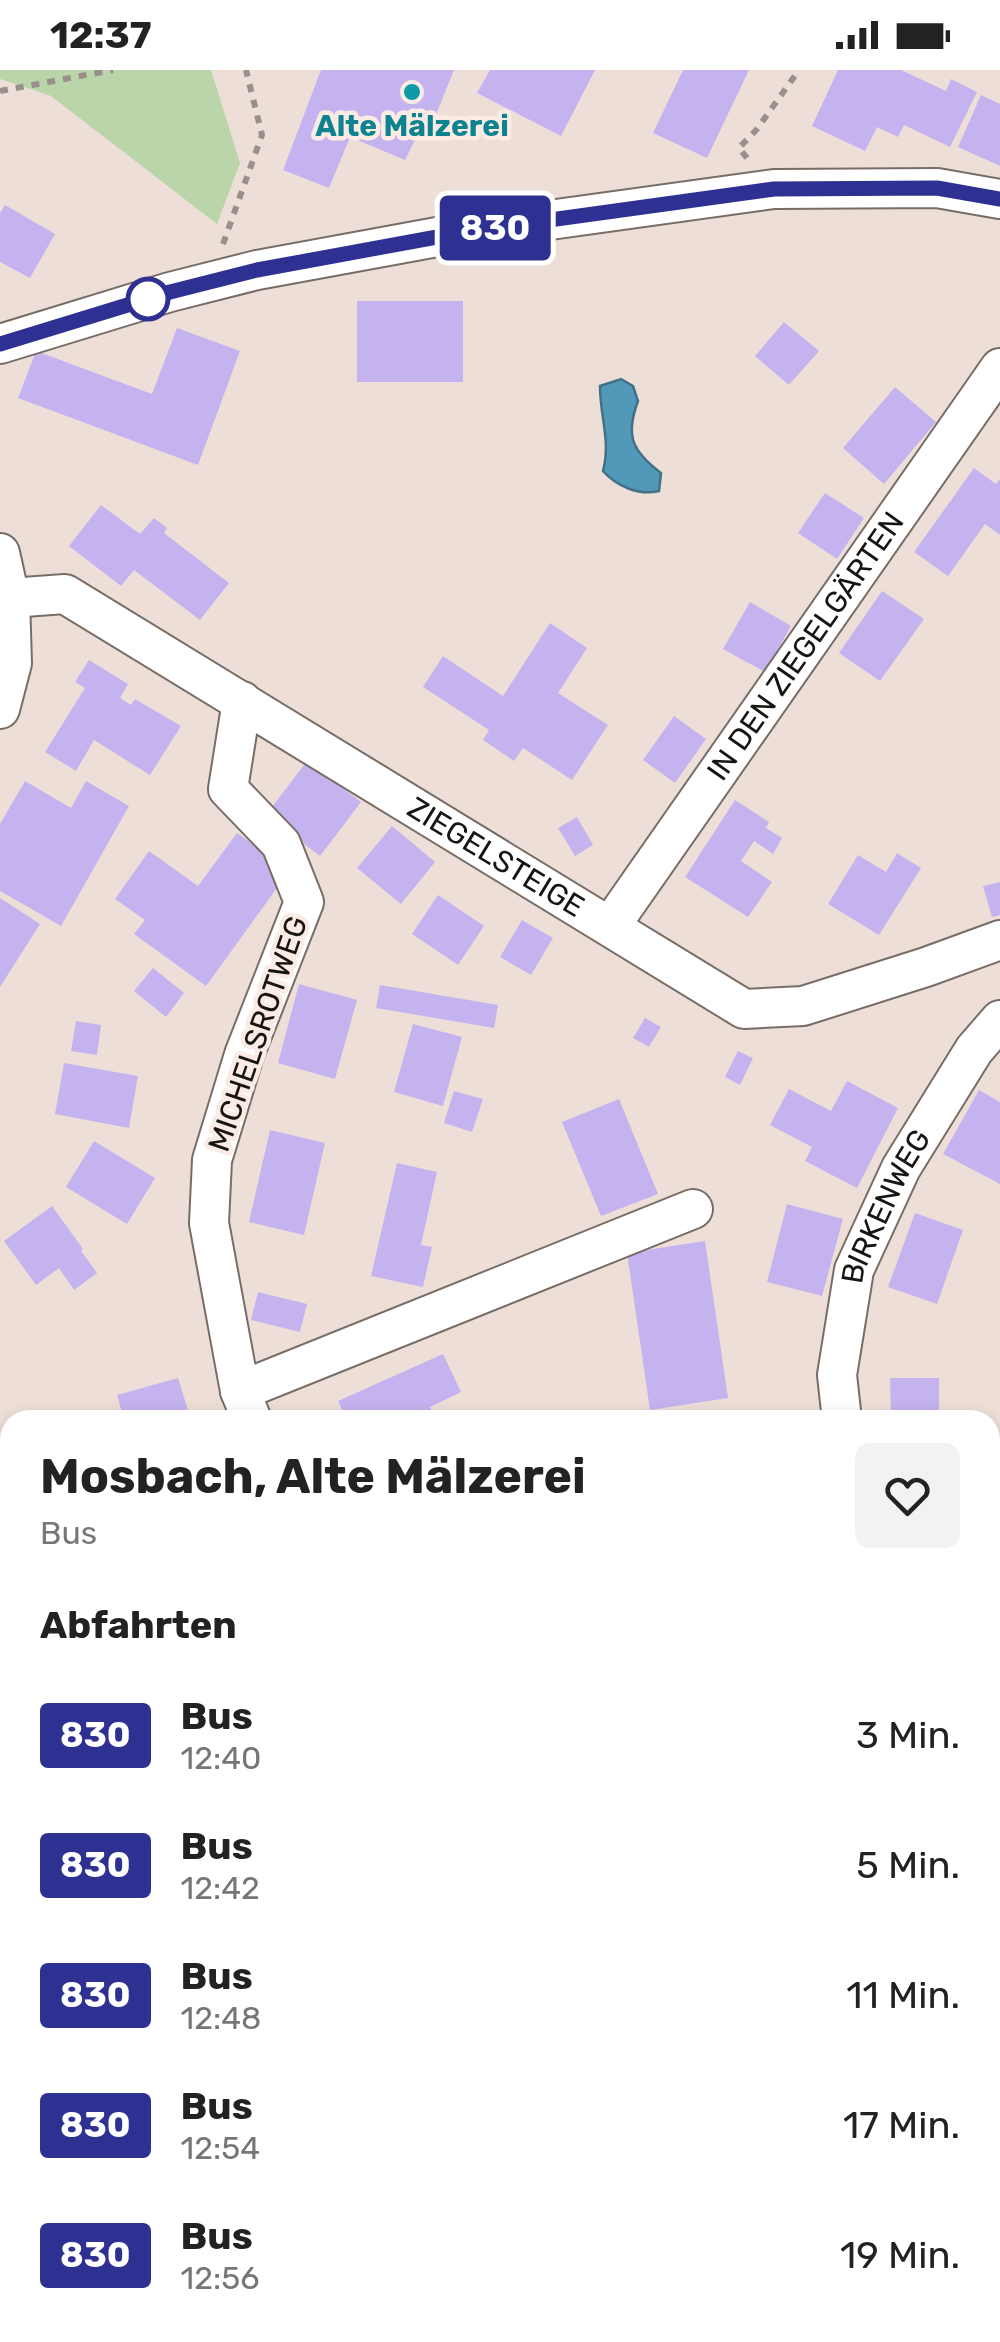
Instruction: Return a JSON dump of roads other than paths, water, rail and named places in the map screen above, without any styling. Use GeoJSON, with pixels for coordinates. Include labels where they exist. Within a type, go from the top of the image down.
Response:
{"type":"FeatureCollection","features":[{"type":"Feature","properties":{"kind":"street"},"geometry":{"type":"LineString","coordinates":[[0,344],[257,270],[470,231],[774,189],[937,188],[1000,199]]}},
{"type":"Feature","properties":{"kind":"street","name":"IN DEN ZIEGELGÄRTEN"},"geometry":{"type":"LineString","coordinates":[[611,925],[1000,368]]}},
{"type":"Feature","properties":{"kind":"street"},"geometry":{"type":"LineString","coordinates":[[0,553],[10,598],[12,663],[0,708]]}},
{"type":"Feature","properties":{"kind":"street","name":"ZIEGELSTEIGE"},"geometry":{"type":"LineString","coordinates":[[10,598],[65,594],[744,1009],[803,1006],[1000,940]]}},
{"type":"Feature","properties":{"kind":"street","name":"MICHELSROTWEG"},"geometry":{"type":"LineString","coordinates":[[242,702],[228,788],[280,844],[304,902],[244,1055],[212,1160],[208,1223],[246,1406],[693,1209]]}},
{"type":"Feature","properties":{"kind":"street","name":"BIRKENWEG"},"geometry":{"type":"LineString","coordinates":[[841,1410],[837,1375],[854,1270],[901,1168],[974,1050],[1000,1020]]}},
{"type":"Feature","properties":{"kind":"water"},"geometry":{"type":"Polygon","coordinates":[[[621,379],[633,386],[638,401],[632,424],[634,442],[643,457],[661,473],[659,491],[628,489],[603,471],[606,439],[600,386],[621,379]]]}},
{"type":"Feature","properties":{"kind":"place","name":"Alte Mälzerei"},"geometry":{"type":"Point","coordinates":[412,92]}}]}
